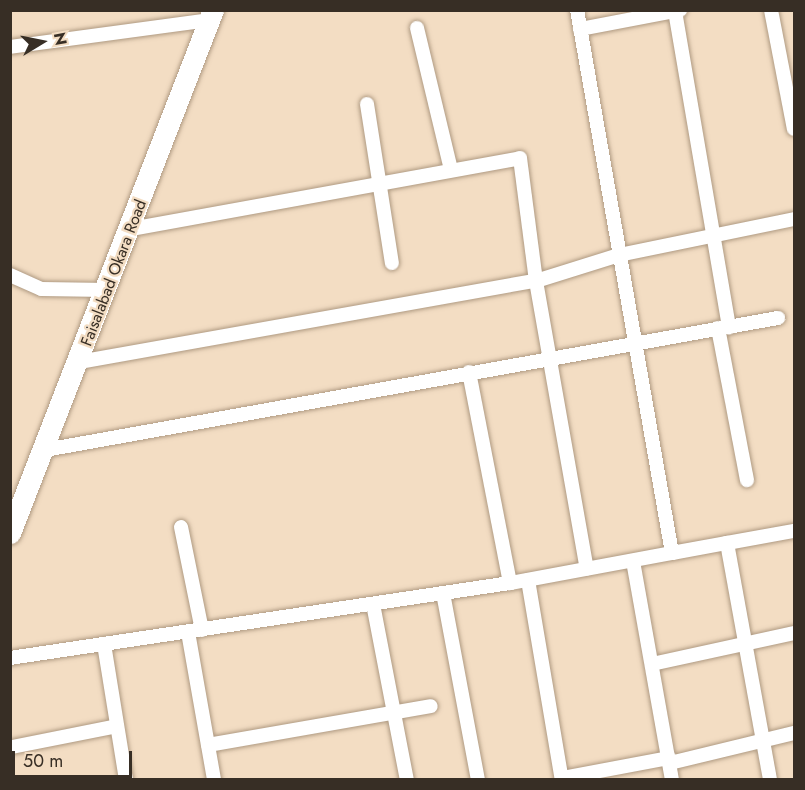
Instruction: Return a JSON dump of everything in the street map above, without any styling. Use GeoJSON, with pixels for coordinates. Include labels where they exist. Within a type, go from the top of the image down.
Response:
{"type":"FeatureCollection","features":[{"type":"Feature","properties":{"kind":"main road","name":"Faisalabad Okara Road"},"geometry":{"type":"LineString","coordinates":[[10,533],[108,290],[211,15]]}},
{"type":"Feature","properties":{"kind":"street"},"geometry":{"type":"LineString","coordinates":[[577,10],[672,553]]}},
{"type":"Feature","properties":{"kind":"street"},"geometry":{"type":"LineString","coordinates":[[771,10],[795,129]]}},
{"type":"Feature","properties":{"kind":"street"},"geometry":{"type":"LineString","coordinates":[[580,29],[678,11],[713,236],[723,327],[747,480]]}},
{"type":"Feature","properties":{"kind":"street"},"geometry":{"type":"LineString","coordinates":[[10,47],[211,15]]}},
{"type":"Feature","properties":{"kind":"street"},"geometry":{"type":"LineString","coordinates":[[417,28],[452,170]]}},
{"type":"Feature","properties":{"kind":"street"},"geometry":{"type":"LineString","coordinates":[[368,104],[382,183],[392,263]]}},
{"type":"Feature","properties":{"kind":"street"},"geometry":{"type":"LineString","coordinates":[[131,230],[520,158],[536,281],[553,357],[587,569]]}},
{"type":"Feature","properties":{"kind":"street"},"geometry":{"type":"LineString","coordinates":[[79,362],[536,281],[619,255],[795,219]]}},
{"type":"Feature","properties":{"kind":"street"},"geometry":{"type":"LineString","coordinates":[[10,275],[41,289],[108,290]]}},
{"type":"Feature","properties":{"kind":"street"},"geometry":{"type":"LineString","coordinates":[[45,450],[778,318]]}},
{"type":"Feature","properties":{"kind":"street"},"geometry":{"type":"LineString","coordinates":[[469,372],[510,583]]}},
{"type":"Feature","properties":{"kind":"street"},"geometry":{"type":"LineString","coordinates":[[181,527],[214,780]]}},
{"type":"Feature","properties":{"kind":"street"},"geometry":{"type":"LineString","coordinates":[[10,658],[510,583],[795,531]]}},
{"type":"Feature","properties":{"kind":"street"},"geometry":{"type":"LineString","coordinates":[[727,543],[770,780]]}},
{"type":"Feature","properties":{"kind":"street"},"geometry":{"type":"LineString","coordinates":[[633,561],[672,780]]}},
{"type":"Feature","properties":{"kind":"street"},"geometry":{"type":"LineString","coordinates":[[528,580],[562,779],[669,761],[795,733]]}},
{"type":"Feature","properties":{"kind":"street"},"geometry":{"type":"LineString","coordinates":[[443,593],[478,780]]}},
{"type":"Feature","properties":{"kind":"street"},"geometry":{"type":"LineString","coordinates":[[373,604],[407,780]]}},
{"type":"Feature","properties":{"kind":"street"},"geometry":{"type":"LineString","coordinates":[[652,664],[795,633]]}},
{"type":"Feature","properties":{"kind":"street"},"geometry":{"type":"LineString","coordinates":[[104,644],[126,780]]}},
{"type":"Feature","properties":{"kind":"street"},"geometry":{"type":"LineString","coordinates":[[208,745],[431,706]]}},
{"type":"Feature","properties":{"kind":"street"},"geometry":{"type":"LineString","coordinates":[[12,747],[117,726]]}}]}
